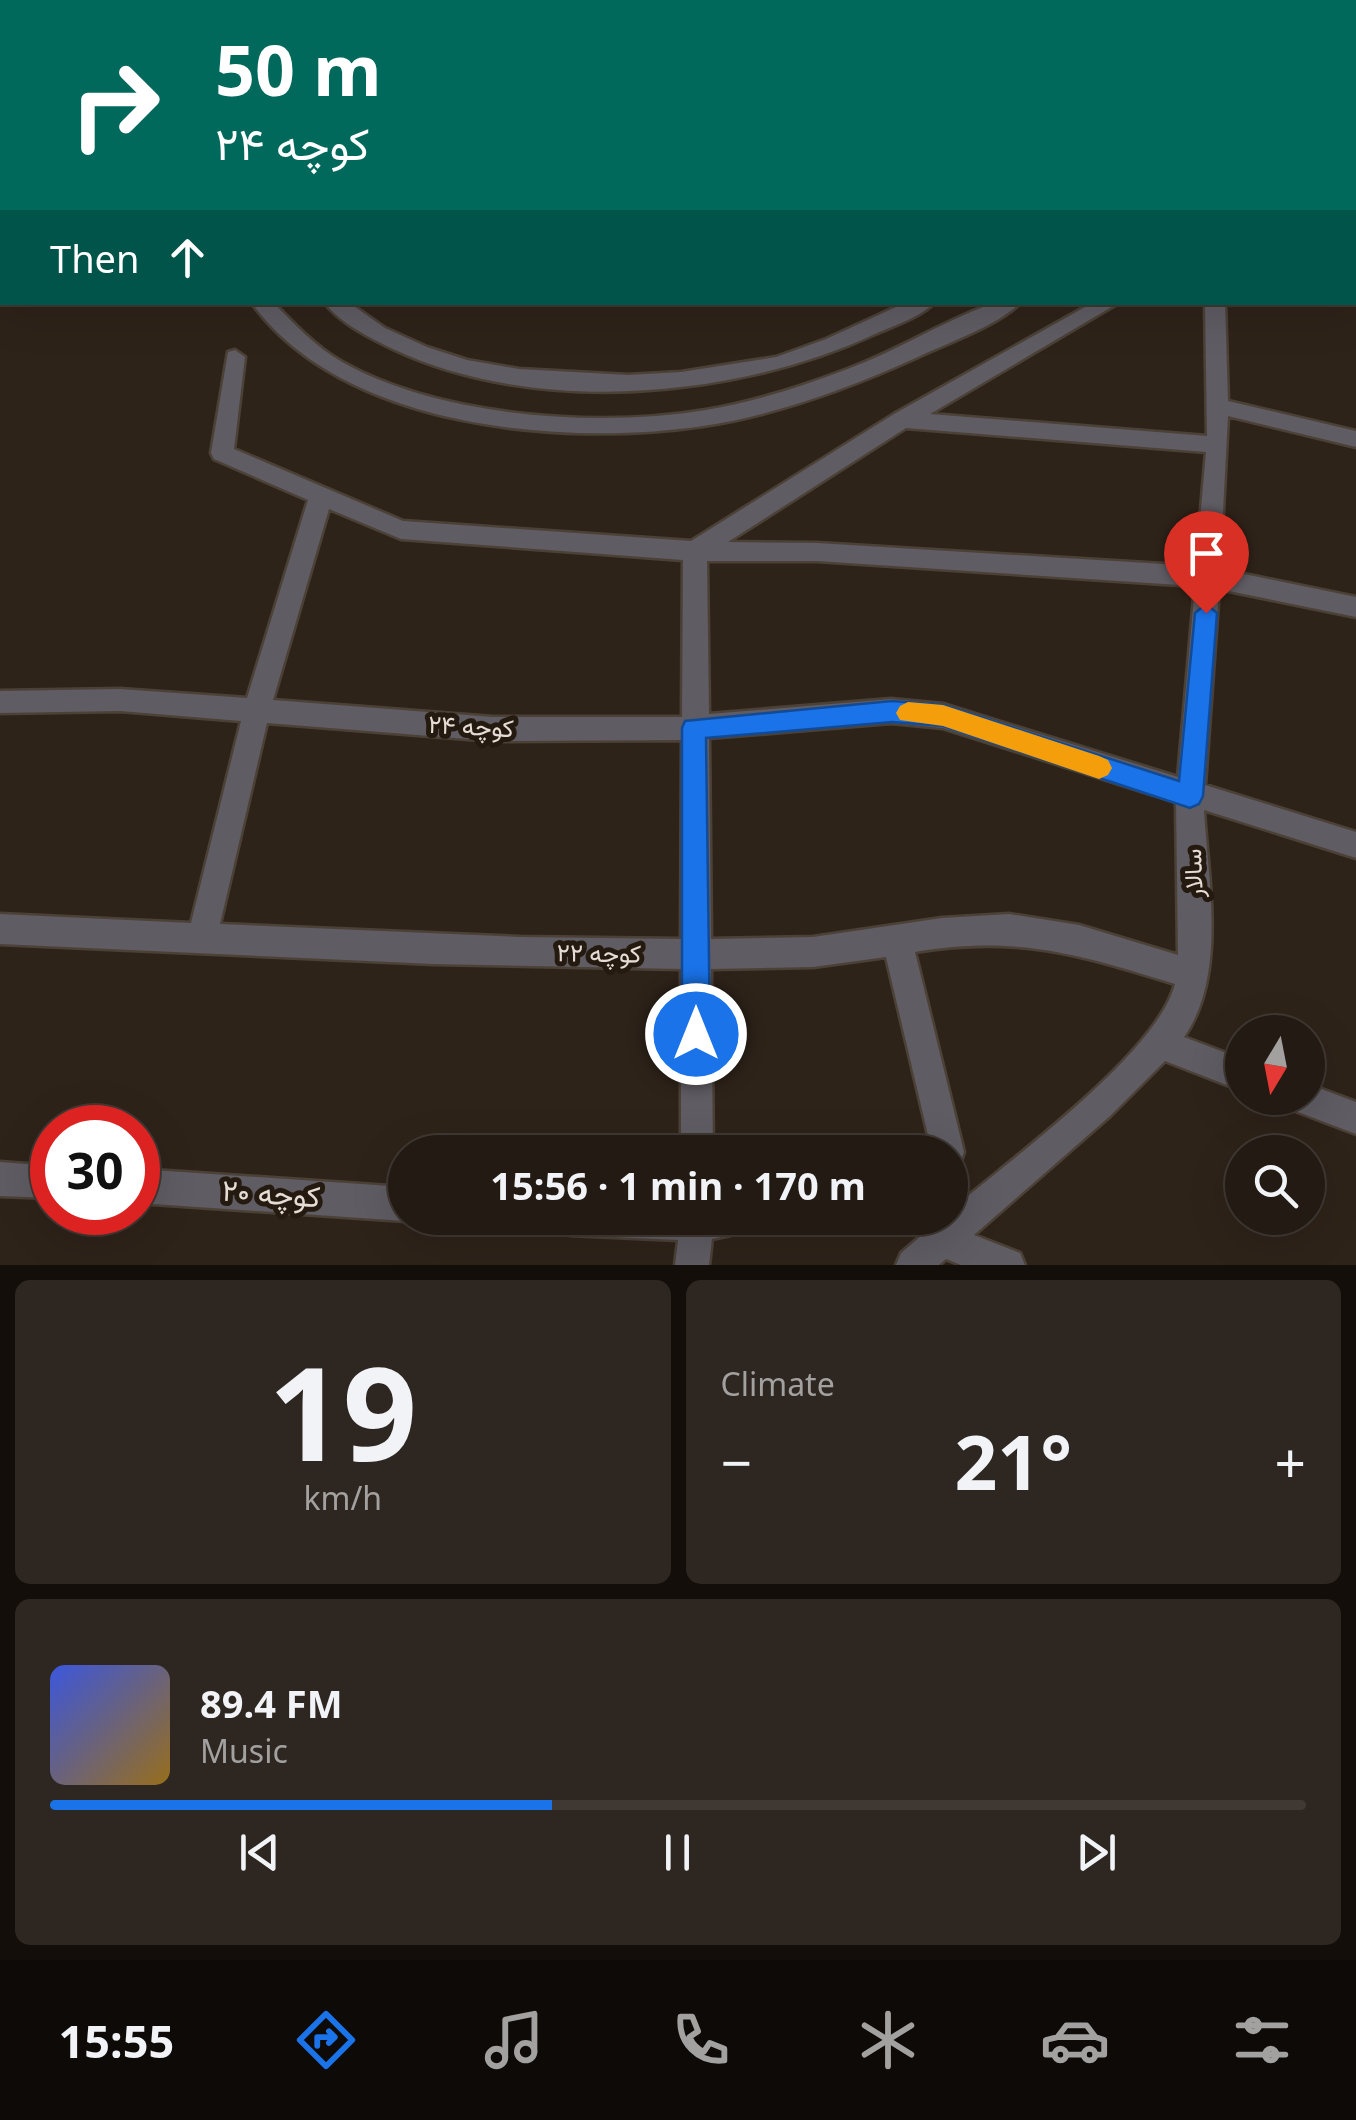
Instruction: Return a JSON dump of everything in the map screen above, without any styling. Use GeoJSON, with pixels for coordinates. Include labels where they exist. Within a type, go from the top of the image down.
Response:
{"type":"FeatureCollection","features":[{"type":"Feature","properties":{"kind":"street"},"geometry":{"type":"LineString","coordinates":[[264,305],[287,330],[336,368],[399,394],[460,411],[587,424],[704,418],[817,390],[1003,305]]}},
{"type":"Feature","properties":{"kind":"street"},"geometry":{"type":"LineString","coordinates":[[338,305],[380,335],[450,361],[532,379],[604,384],[694,379],[776,364],[828,346],[918,305]]}},
{"type":"Feature","properties":{"kind":"street"},"geometry":{"type":"LineString","coordinates":[[694,551],[902,420],[1105,305]]}},
{"type":"Feature","properties":{"kind":"street","name":"سالار"},"geometry":{"type":"LineString","coordinates":[[913,1265],[1099,1105],[1160,1044],[1184,1012],[1192,974],[1195,920],[1190,796],[1218,445],[1215,305]]}},
{"type":"Feature","properties":{"kind":"street"},"geometry":{"type":"LineString","coordinates":[[235,356],[222,453],[402,530],[694,551],[817,552],[1209,576],[1356,608]]}},
{"type":"Feature","properties":{"kind":"street"},"geometry":{"type":"LineString","coordinates":[[1218,406],[1356,439]]}},
{"type":"Feature","properties":{"kind":"street"},"geometry":{"type":"LineString","coordinates":[[902,420],[1218,445]]}},
{"type":"Feature","properties":{"kind":"street"},"geometry":{"type":"LineString","coordinates":[[203,936],[257,710],[322,496]]}},
{"type":"Feature","properties":{"kind":"street"},"geometry":{"type":"LineString","coordinates":[[694,551],[697,1135]]}},
{"type":"Feature","properties":{"kind":"street","name":"کوچه ۲۴"},"geometry":{"type":"LineString","coordinates":[[0,702],[120,700],[492,728],[694,728],[892,712],[943,716],[1356,845]]}},
{"type":"Feature","properties":{"kind":"street","name":"کوچه ۲۲"},"geometry":{"type":"LineString","coordinates":[[0,929],[203,936],[431,951],[696,954],[830,950],[1004,928],[1044,932],[1192,974]]}},
{"type":"Feature","properties":{"kind":"street"},"geometry":{"type":"LineString","coordinates":[[896,939],[944,1135]]}},
{"type":"Feature","properties":{"kind":"street"},"geometry":{"type":"LineString","coordinates":[[1160,1044],[1225,1069]]}},
{"type":"Feature","properties":{"kind":"street"},"geometry":{"type":"LineString","coordinates":[[1325,1107],[1356,1118]]}},
{"type":"Feature","properties":{"kind":"street"},"geometry":{"type":"LineString","coordinates":[[0,1179],[30,1181]]}},
{"type":"Feature","properties":{"kind":"street","name":"کوچه ۲۰"},"geometry":{"type":"LineString","coordinates":[[160,1187],[388,1203]]}},
{"type":"Feature","properties":{"kind":"street"},"geometry":{"type":"LineString","coordinates":[[692,1265],[696,1235]]}},
{"type":"Feature","properties":{"kind":"street"},"geometry":{"type":"LineString","coordinates":[[942,1241],[1008,1265]]}},
{"type":"Feature","properties":{"kind":"slow traffic"},"geometry":{"type":"LineString","coordinates":[[908,713],[943,716],[1099,768]]}},
{"type":"Feature","properties":{"kind":"route"},"geometry":{"type":"LineString","coordinates":[[696,1034],[694,728],[892,712],[943,716],[1190,796],[1206,613]]}}]}
